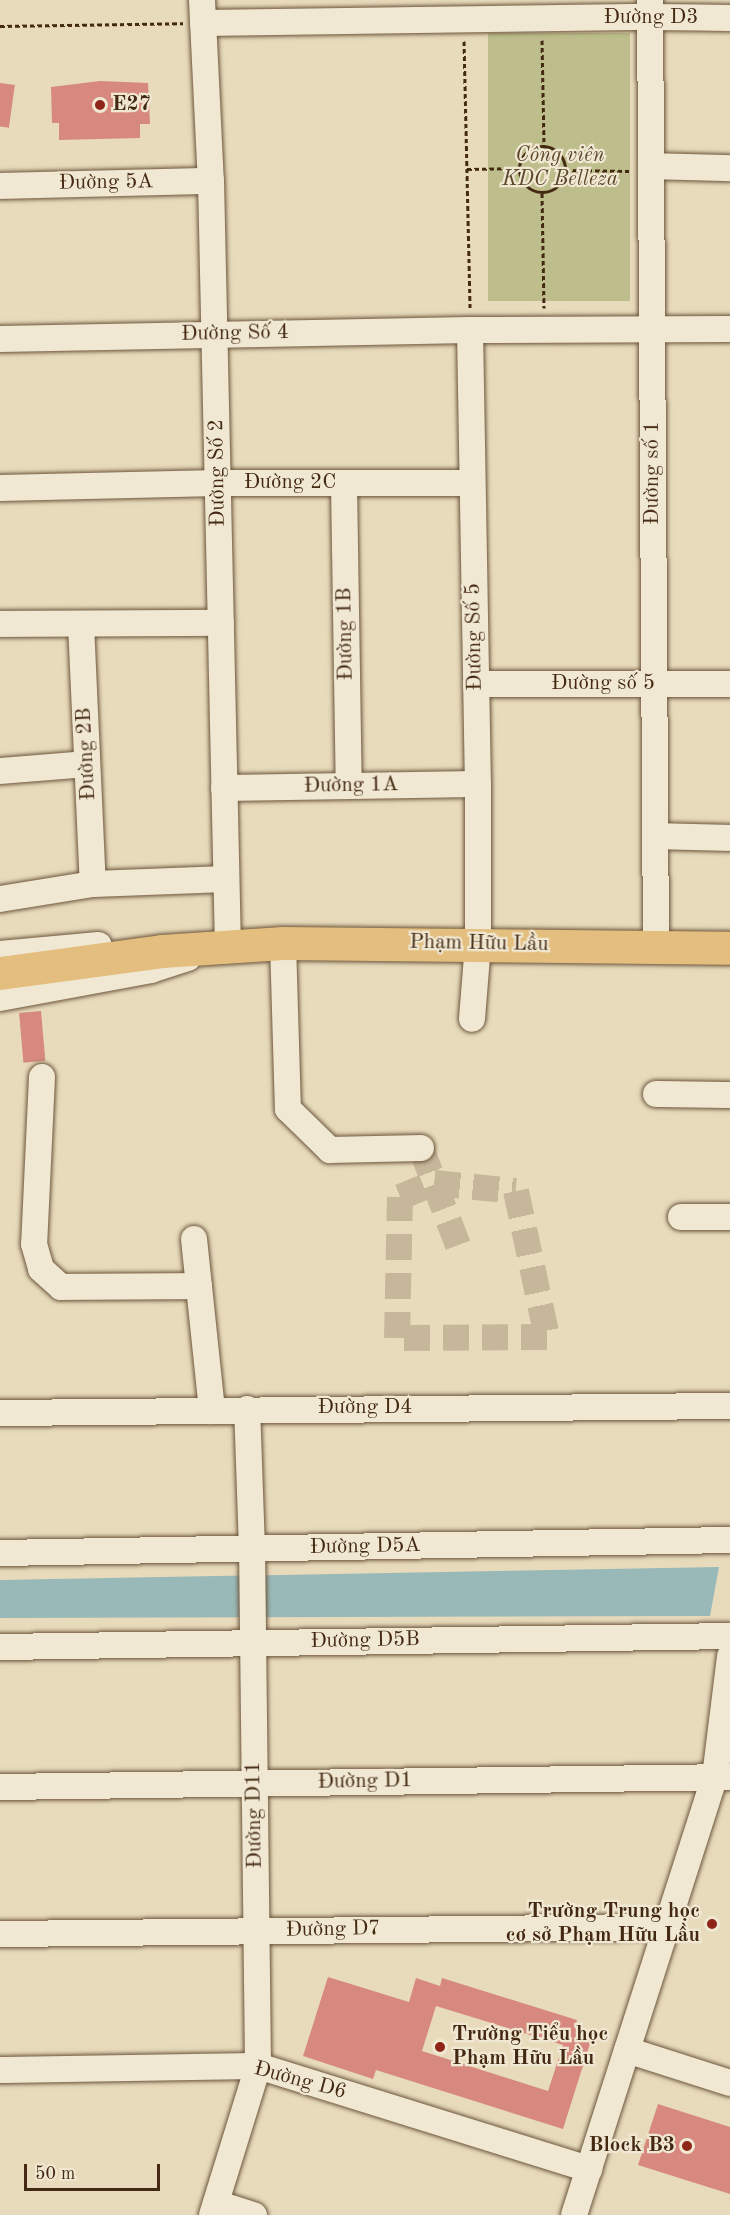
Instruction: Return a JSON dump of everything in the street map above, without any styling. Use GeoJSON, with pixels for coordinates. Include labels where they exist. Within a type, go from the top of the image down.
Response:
{"type":"FeatureCollection","features":[{"type":"Feature","properties":{"kind":"main road","name":"Phạm Hữu Lầu"},"geometry":{"type":"LineString","coordinates":[[0,973],[95,958],[283,943],[730,948]]}},
{"type":"Feature","properties":{"kind":"street","name":"Đường D3"},"geometry":{"type":"LineString","coordinates":[[202,12],[464,10],[542,19],[650,8],[730,18]]}},
{"type":"Feature","properties":{"kind":"street","name":"Đường số 1"},"geometry":{"type":"LineString","coordinates":[[650,8],[656,947]]}},
{"type":"Feature","properties":{"kind":"street","name":"Đường Số 2"},"geometry":{"type":"LineString","coordinates":[[202,12],[212,181],[228,946]]}},
{"type":"Feature","properties":{"kind":"street"},"geometry":{"type":"LineString","coordinates":[[651,169],[730,168]]}},
{"type":"Feature","properties":{"kind":"street","name":"Đường 5A"},"geometry":{"type":"LineString","coordinates":[[0,186],[212,181]]}},
{"type":"Feature","properties":{"kind":"street"},"geometry":{"type":"LineString","coordinates":[[471,330],[730,329]]}},
{"type":"Feature","properties":{"kind":"street","name":"Đường Số 4"},"geometry":{"type":"LineString","coordinates":[[0,339],[471,330]]}},
{"type":"Feature","properties":{"kind":"street","name":"Đường Số 5"},"geometry":{"type":"LineString","coordinates":[[471,330],[478,784],[478,944],[472,1019]]}},
{"type":"Feature","properties":{"kind":"street","name":"Đường 2C"},"geometry":{"type":"LineString","coordinates":[[0,488],[218,483],[472,483]]}},
{"type":"Feature","properties":{"kind":"street","name":"Đường 1B"},"geometry":{"type":"LineString","coordinates":[[344,483],[349,786]]}},
{"type":"Feature","properties":{"kind":"street"},"geometry":{"type":"LineString","coordinates":[[0,624],[221,623]]}},
{"type":"Feature","properties":{"kind":"street","name":"Đường 2B"},"geometry":{"type":"LineString","coordinates":[[81,624],[93,884]]}},
{"type":"Feature","properties":{"kind":"street","name":"Đường số 5"},"geometry":{"type":"LineString","coordinates":[[476,684],[730,684]]}},
{"type":"Feature","properties":{"kind":"street"},"geometry":{"type":"LineString","coordinates":[[0,771],[87,764]]}},
{"type":"Feature","properties":{"kind":"street","name":"Đường 1A"},"geometry":{"type":"LineString","coordinates":[[224,788],[478,784]]}},
{"type":"Feature","properties":{"kind":"street"},"geometry":{"type":"LineString","coordinates":[[656,836],[730,838]]}},
{"type":"Feature","properties":{"kind":"street"},"geometry":{"type":"LineString","coordinates":[[0,899],[93,884],[226,879]]}},
{"type":"Feature","properties":{"kind":"street","name":"Phạm Hữu Lầu"},"geometry":{"type":"LineString","coordinates":[[0,954],[170,942],[228,946]]}},
{"type":"Feature","properties":{"kind":"street"},"geometry":{"type":"LineString","coordinates":[[283,943],[288,1109],[330,1150],[421,1148]]}},
{"type":"Feature","properties":{"kind":"street","name":"Phạm Hữu Lầu"},"geometry":{"type":"LineString","coordinates":[[0,998],[151,970],[228,946]]}},
{"type":"Feature","properties":{"kind":"street"},"geometry":{"type":"LineString","coordinates":[[42,1077],[34,1244],[41,1269],[61,1287],[199,1286]]}},
{"type":"Feature","properties":{"kind":"street"},"geometry":{"type":"LineString","coordinates":[[656,1094],[730,1095]]}},
{"type":"Feature","properties":{"kind":"street"},"geometry":{"type":"LineString","coordinates":[[681,1217],[730,1217]]}},
{"type":"Feature","properties":{"kind":"street"},"geometry":{"type":"LineString","coordinates":[[194,1239],[212,1411]]}},
{"type":"Feature","properties":{"kind":"street","name":"Đường D4"},"geometry":{"type":"LineString","coordinates":[[0,1413],[730,1406]]}},
{"type":"Feature","properties":{"kind":"street","name":"Đường D11"},"geometry":{"type":"LineString","coordinates":[[214,2209],[258,2066],[248,1409]]}},
{"type":"Feature","properties":{"kind":"street","name":"Đường D5A"},"geometry":{"type":"LineString","coordinates":[[0,1553],[252,1561],[730,1540]]}},
{"type":"Feature","properties":{"kind":"street","name":"Đường D5B"},"geometry":{"type":"LineString","coordinates":[[0,1647],[253,1636],[730,1636]]}},
{"type":"Feature","properties":{"kind":"street"},"geometry":{"type":"LineString","coordinates":[[574,2215],[666,1927],[722,1777],[730,1656]]}},
{"type":"Feature","properties":{"kind":"street","name":"Đường D1"},"geometry":{"type":"LineString","coordinates":[[0,1788],[722,1777]]}},
{"type":"Feature","properties":{"kind":"street","name":"Đường D7"},"geometry":{"type":"LineString","coordinates":[[0,1934],[666,1927]]}},
{"type":"Feature","properties":{"kind":"street"},"geometry":{"type":"LineString","coordinates":[[627,2050],[730,2083]]}},
{"type":"Feature","properties":{"kind":"street","name":"Đường D6"},"geometry":{"type":"LineString","coordinates":[[0,2070],[258,2066],[589,2169]]}},
{"type":"Feature","properties":{"kind":"street"},"geometry":{"type":"LineString","coordinates":[[214,2209],[254,2215]]}},
{"type":"Feature","properties":{"kind":"path"},"geometry":{"type":"LineString","coordinates":[[464,10],[471,330]]}},
{"type":"Feature","properties":{"kind":"path"},"geometry":{"type":"LineString","coordinates":[[0,26],[202,12]]}},
{"type":"Feature","properties":{"kind":"path"},"geometry":{"type":"LineString","coordinates":[[542,19],[544,146]]}},
{"type":"Feature","properties":{"kind":"path"},"geometry":{"type":"LineString","coordinates":[[544,146],[558,152],[565,170],[557,187],[542,192],[528,188],[523,183],[519,168],[520,161],[530,150],[544,146]]}},
{"type":"Feature","properties":{"kind":"path"},"geometry":{"type":"LineString","coordinates":[[467,169],[519,168]]}},
{"type":"Feature","properties":{"kind":"path"},"geometry":{"type":"LineString","coordinates":[[565,170],[651,169]]}},
{"type":"Feature","properties":{"kind":"path"},"geometry":{"type":"LineString","coordinates":[[542,192],[545,330]]}},
{"type":"Feature","properties":{"kind":"green space","name":"Công viên KDC Belleza"},"geometry":{"type":"Polygon","coordinates":[[[488,33],[630,33],[630,301],[488,301],[488,33]]]}},
{"type":"Feature","properties":{"kind":"water"},"geometry":{"type":"Polygon","coordinates":[[[719,1567],[710,1616],[0,1618],[0,1580],[719,1567]]]}},
{"type":"Feature","properties":{"kind":"building","name":"E27"},"geometry":{"type":"Polygon","coordinates":[[[100,81],[148,83],[150,124],[140,124],[140,138],[59,140],[59,123],[52,123],[51,87],[100,81]]]}},
{"type":"Feature","properties":{"kind":"building"},"geometry":{"type":"Polygon","coordinates":[[[0,83],[15,85],[9,128],[0,126],[0,83]]]}},
{"type":"Feature","properties":{"kind":"building"},"geometry":{"type":"Polygon","coordinates":[[[41,1011],[45,1061],[23,1063],[19,1013],[41,1011]]]}},
{"type":"Feature","properties":{"kind":"building"},"geometry":{"type":"Polygon","coordinates":[[[328,1977],[409,2002],[416,1978],[440,1986],[442,1978],[577,2020],[575,2028],[593,2034],[563,2129],[376,2070],[373,2079],[303,2056],[328,1977]],[[436,2006],[422,2051],[548,2091],[563,2045],[436,2006]]]}},
{"type":"Feature","properties":{"kind":"building","name":"Block B3"},"geometry":{"type":"Polygon","coordinates":[[[658,2104],[730,2127],[730,2194],[638,2165],[658,2104]]]}},
{"type":"Feature","properties":{"kind":"tunnel"},"geometry":{"type":"LineString","coordinates":[[421,1148],[462,1256]]}},
{"type":"Feature","properties":{"kind":"tunnel"},"geometry":{"type":"LineString","coordinates":[[434,1183],[516,1191],[547,1337],[397,1338],[400,1197],[434,1183]]}},
{"type":"Feature","properties":{"kind":"place","name":"E27"},"geometry":{"type":"Point","coordinates":[100,105]}},
{"type":"Feature","properties":{"kind":"place","name":"Trường Trung học cơ sở Phạm Hữu Lầu"},"geometry":{"type":"Point","coordinates":[712,1924]}},
{"type":"Feature","properties":{"kind":"place","name":"Trường Tiểu học Phạm Hữu Lầu"},"geometry":{"type":"Point","coordinates":[440,2047]}},
{"type":"Feature","properties":{"kind":"place","name":"Block B3"},"geometry":{"type":"Point","coordinates":[687,2146]}}]}
